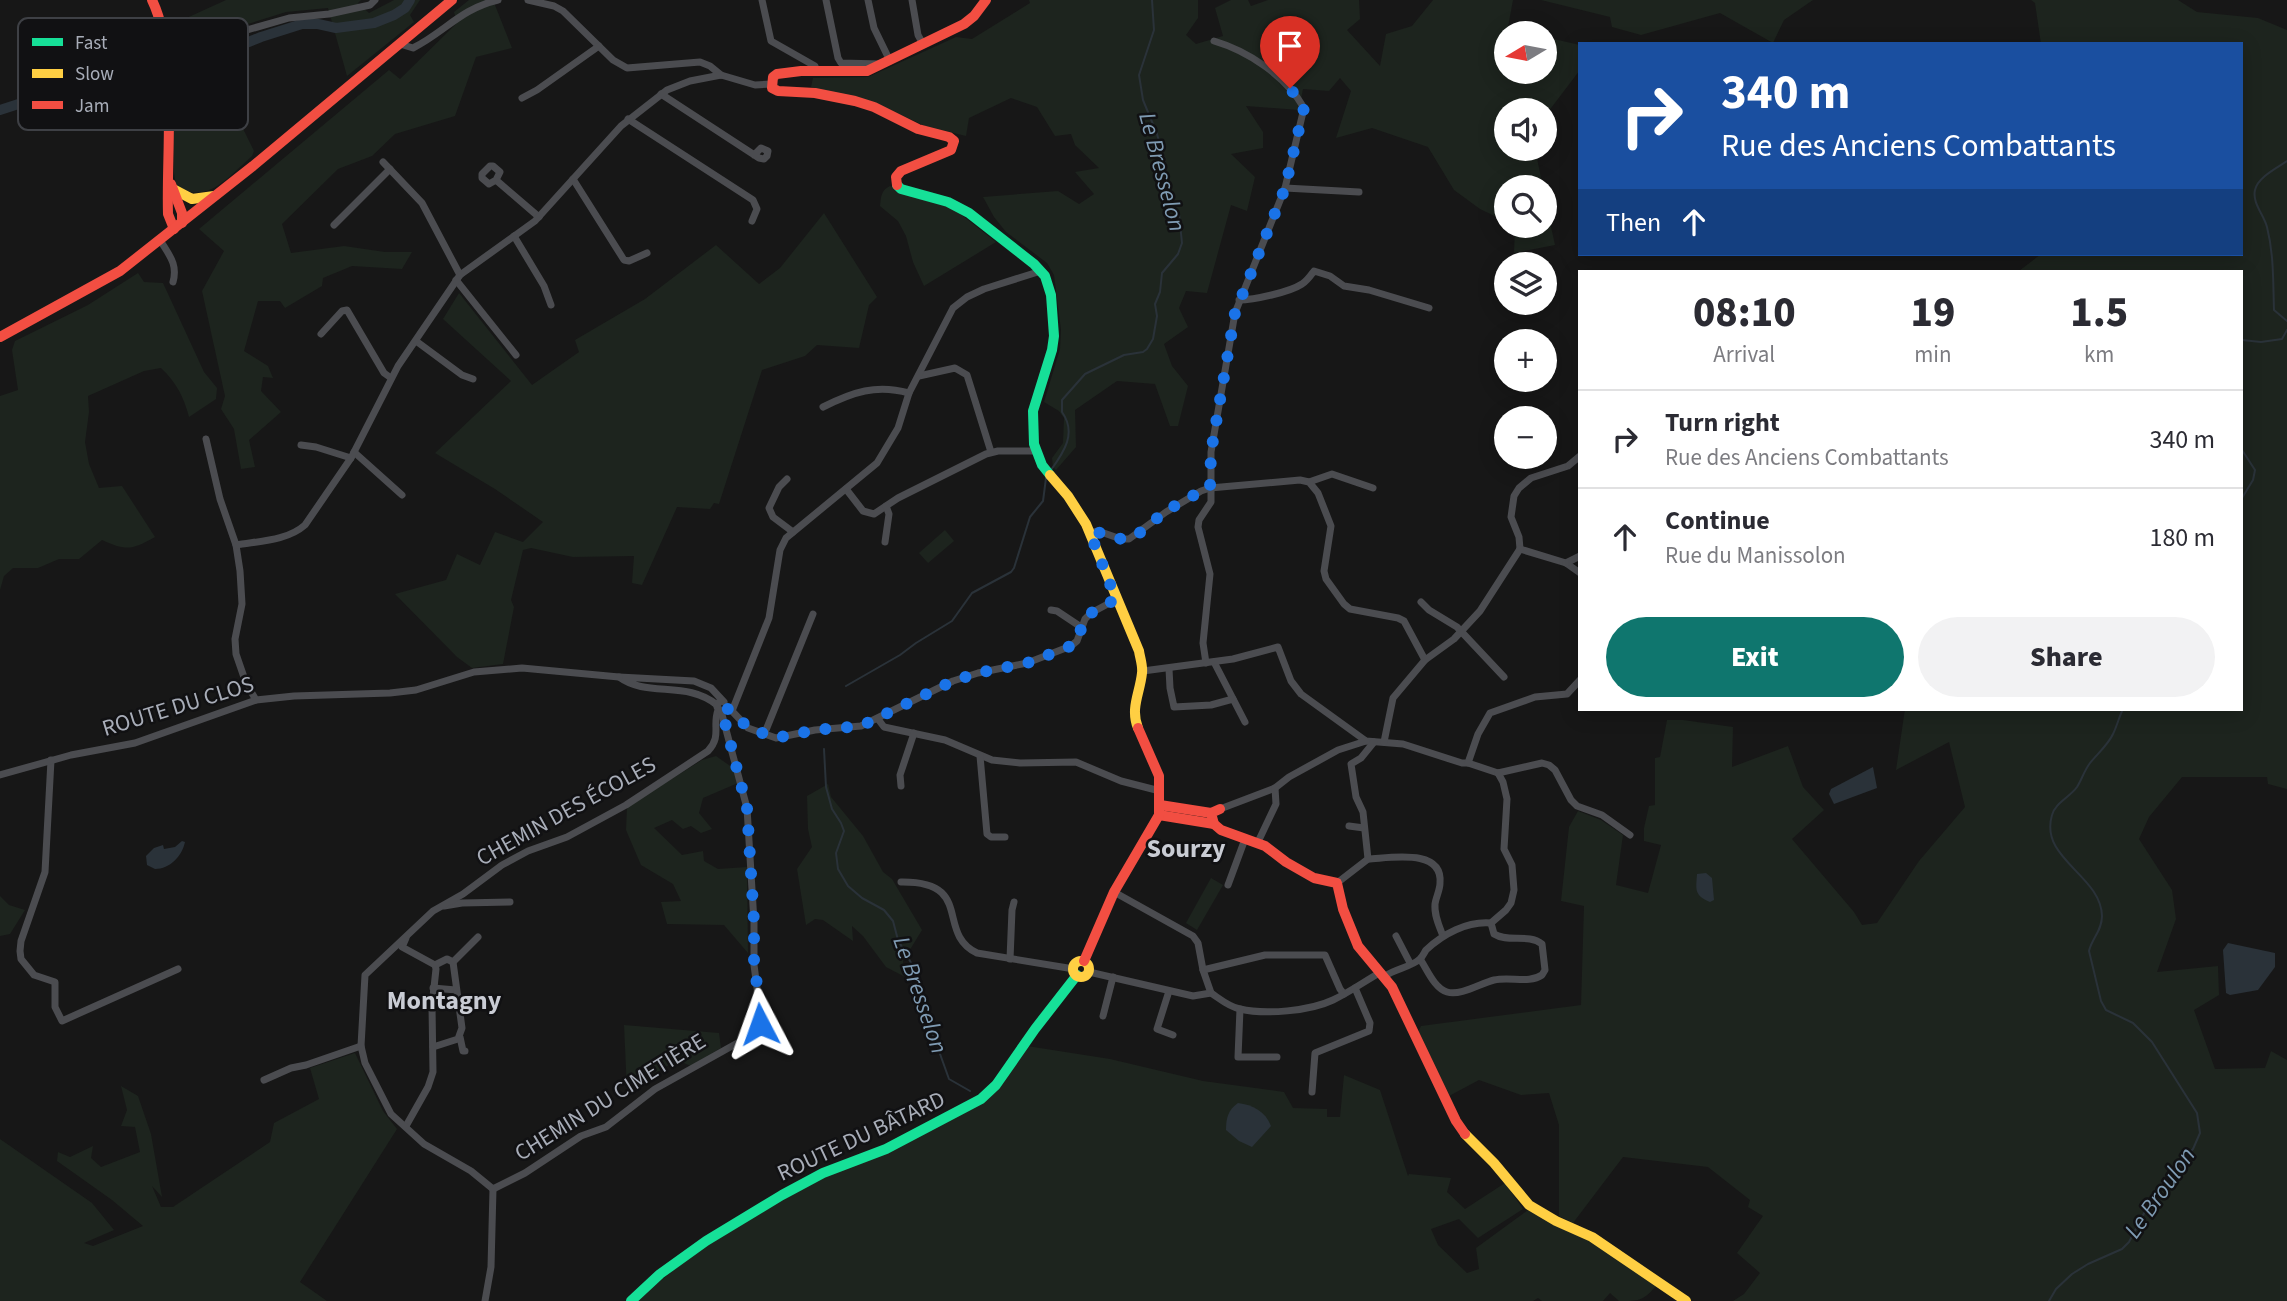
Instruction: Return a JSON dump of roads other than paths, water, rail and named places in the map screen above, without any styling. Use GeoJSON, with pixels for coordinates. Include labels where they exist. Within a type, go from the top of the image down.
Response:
{"type":"FeatureCollection","features":[{"type":"Feature","properties":{"kind":"street"},"geometry":{"type":"LineString","coordinates":[[152,0],[161,18]]}},
{"type":"Feature","properties":{"kind":"street"},"geometry":{"type":"LineString","coordinates":[[248,30],[289,18],[328,15],[370,5],[376,0]]}},
{"type":"Feature","properties":{"kind":"street"},"geometry":{"type":"LineString","coordinates":[[0,337],[120,271],[217,195],[452,0]]}},
{"type":"Feature","properties":{"kind":"street"},"geometry":{"type":"LineString","coordinates":[[400,44],[413,48],[458,16],[498,0]]}},
{"type":"Feature","properties":{"kind":"street"},"geometry":{"type":"LineString","coordinates":[[528,0],[563,10],[613,61],[627,68],[700,62],[721,75],[755,85],[771,84]]}},
{"type":"Feature","properties":{"kind":"street"},"geometry":{"type":"LineString","coordinates":[[762,0],[771,41],[815,66],[816,71]]}},
{"type":"Feature","properties":{"kind":"street"},"geometry":{"type":"LineString","coordinates":[[826,0],[841,63],[886,63]]}},
{"type":"Feature","properties":{"kind":"street"},"geometry":{"type":"LineString","coordinates":[[868,0],[886,63]]}},
{"type":"Feature","properties":{"kind":"street"},"geometry":{"type":"LineString","coordinates":[[912,0],[918,36],[923,44]]}},
{"type":"Feature","properties":{"kind":"street"},"geometry":{"type":"LineString","coordinates":[[986,0],[964,24],[867,71],[777,74],[771,79],[771,84],[772,88],[778,91],[803,91],[874,107],[925,131],[949,137],[954,141],[951,150],[901,171],[896,177],[897,185],[901,189],[954,204],[969,213],[1045,276],[1051,295],[1054,336],[1033,411],[1036,451],[1090,533],[1139,651],[1143,671],[1134,718],[1155,764],[1160,792],[1160,810],[1114,892],[1084,961],[1076,964],[1075,972]]}},
{"type":"Feature","properties":{"kind":"street"},"geometry":{"type":"LineString","coordinates":[[1214,41],[1228,45],[1259,63],[1290,88],[1304,108],[1285,188],[1239,300],[1211,452],[1211,502],[1199,520],[1198,527],[1210,574],[1203,643],[1210,662],[1245,722]]}},
{"type":"Feature","properties":{"kind":"street"},"geometry":{"type":"LineString","coordinates":[[522,98],[598,46]]}},
{"type":"Feature","properties":{"kind":"street"},"geometry":{"type":"LineString","coordinates":[[236,545],[272,540],[299,530],[322,503],[374,416],[391,378],[458,277],[539,217],[628,119],[677,85],[721,75]]}},
{"type":"Feature","properties":{"kind":"street"},"geometry":{"type":"LineString","coordinates":[[661,94],[754,155]]}},
{"type":"Feature","properties":{"kind":"street"},"geometry":{"type":"LineString","coordinates":[[628,119],[753,200],[757,209],[752,221]]}},
{"type":"Feature","properties":{"kind":"street"},"geometry":{"type":"LineString","coordinates":[[168,130],[168,214],[178,226]]}},
{"type":"Feature","properties":{"kind":"street"},"geometry":{"type":"LineString","coordinates":[[383,162],[422,203],[458,277],[516,355]]}},
{"type":"Feature","properties":{"kind":"street"},"geometry":{"type":"LineString","coordinates":[[334,225],[390,169]]}},
{"type":"Feature","properties":{"kind":"street"},"geometry":{"type":"LineString","coordinates":[[169,173],[181,213],[178,226]]}},
{"type":"Feature","properties":{"kind":"street"},"geometry":{"type":"LineString","coordinates":[[573,179],[624,260],[629,261],[647,253]]}},
{"type":"Feature","properties":{"kind":"street"},"geometry":{"type":"LineString","coordinates":[[496,180],[539,217]]}},
{"type":"Feature","properties":{"kind":"street"},"geometry":{"type":"LineString","coordinates":[[172,187],[183,197],[200,200],[217,195]]}},
{"type":"Feature","properties":{"kind":"street"},"geometry":{"type":"LineString","coordinates":[[1285,188],[1359,192]]}},
{"type":"Feature","properties":{"kind":"street"},"geometry":{"type":"LineString","coordinates":[[514,236],[544,286],[551,305]]}},
{"type":"Feature","properties":{"kind":"street"},"geometry":{"type":"LineString","coordinates":[[160,240],[174,262],[173,282]]}},
{"type":"Feature","properties":{"kind":"street"},"geometry":{"type":"LineString","coordinates":[[787,479],[779,487],[769,508],[771,514],[793,532],[877,463],[898,428],[909,393],[948,314],[958,304],[984,289],[1041,271]]}},
{"type":"Feature","properties":{"kind":"street"},"geometry":{"type":"LineString","coordinates":[[1239,300],[1250,300],[1303,284],[1314,271],[1329,276],[1343,286],[1369,290],[1429,308]]}},
{"type":"Feature","properties":{"kind":"street"},"geometry":{"type":"LineString","coordinates":[[321,334],[342,311],[347,310],[384,373],[391,378]]}},
{"type":"Feature","properties":{"kind":"street"},"geometry":{"type":"LineString","coordinates":[[415,341],[462,375],[473,379]]}},
{"type":"Feature","properties":{"kind":"street"},"geometry":{"type":"LineString","coordinates":[[919,376],[955,368],[967,375],[991,452]]}},
{"type":"Feature","properties":{"kind":"street"},"geometry":{"type":"LineString","coordinates":[[823,407],[844,397],[876,388],[909,393]]}},
{"type":"Feature","properties":{"kind":"street"},"geometry":{"type":"LineString","coordinates":[[206,439],[220,499],[236,545],[240,571],[242,604],[235,639],[236,654],[246,683],[256,700]]}},
{"type":"Feature","properties":{"kind":"street"},"geometry":{"type":"LineString","coordinates":[[301,444],[352,455],[402,495]]}},
{"type":"Feature","properties":{"kind":"street"},"geometry":{"type":"LineString","coordinates":[[846,489],[867,514],[874,514],[898,498],[991,452],[1036,451]]}},
{"type":"Feature","properties":{"kind":"street"},"geometry":{"type":"LineString","coordinates":[[1384,742],[1393,698],[1425,660],[1462,632],[1494,592],[1520,549],[1519,537],[1511,517],[1514,496],[1519,488],[1531,478],[1568,466],[1578,458]]}},
{"type":"Feature","properties":{"kind":"street"},"geometry":{"type":"LineString","coordinates":[[1090,533],[1098,531],[1129,539],[1166,512],[1210,488],[1300,480],[1309,482],[1332,474],[1373,488]]}},
{"type":"Feature","properties":{"kind":"street"},"geometry":{"type":"LineString","coordinates":[[1309,482],[1318,493],[1331,526],[1324,571],[1326,579],[1350,609],[1404,621],[1425,660]]}},
{"type":"Feature","properties":{"kind":"street"},"geometry":{"type":"LineString","coordinates":[[885,542],[889,518],[886,506]]}},
{"type":"Feature","properties":{"kind":"street","name":"CHEMIN DES ÉCOLES"},"geometry":{"type":"LineString","coordinates":[[384,957],[433,911],[463,894],[502,864],[567,837],[626,805],[708,751],[717,735],[716,716],[723,708],[769,618],[780,550],[786,538],[793,532]]}},
{"type":"Feature","properties":{"kind":"street"},"geometry":{"type":"LineString","coordinates":[[1520,549],[1566,563],[1578,572]]}},
{"type":"Feature","properties":{"kind":"street"},"geometry":{"type":"LineString","coordinates":[[1566,563],[1578,557]]}},
{"type":"Feature","properties":{"kind":"street"},"geometry":{"type":"LineString","coordinates":[[813,614],[764,735],[782,738],[815,730],[861,726],[953,681],[1027,663],[1071,646],[1091,613],[1116,599]]}},
{"type":"Feature","properties":{"kind":"street"},"geometry":{"type":"LineString","coordinates":[[1421,602],[1462,632],[1504,677]]}},
{"type":"Feature","properties":{"kind":"street"},"geometry":{"type":"LineString","coordinates":[[1051,610],[1082,627]]}},
{"type":"Feature","properties":{"kind":"street"},"geometry":{"type":"LineString","coordinates":[[1143,671],[1210,662],[1278,647],[1291,681],[1301,694],[1370,741]]}},
{"type":"Feature","properties":{"kind":"street","name":"ROUTE DU CLOS"},"geometry":{"type":"LineString","coordinates":[[0,775],[51,760],[135,743],[256,700],[416,690],[474,672],[522,668],[694,681],[711,688],[723,708],[748,728],[764,735]]}},
{"type":"Feature","properties":{"kind":"street"},"geometry":{"type":"LineString","coordinates":[[1169,669],[1174,707],[1211,705],[1233,699]]}},
{"type":"Feature","properties":{"kind":"street"},"geometry":{"type":"LineString","coordinates":[[1468,763],[1478,734],[1490,713],[1535,697],[1567,694],[1578,682]]}},
{"type":"Feature","properties":{"kind":"street","name":"CHEMIN DU CIMETIÈRE"},"geometry":{"type":"LineString","coordinates":[[493,1189],[525,1173],[581,1136],[606,1127],[655,1089],[750,1036],[760,1024],[761,1010],[754,965],[747,808],[723,708]]}},
{"type":"Feature","properties":{"kind":"street"},"geometry":{"type":"LineString","coordinates":[[878,719],[884,727],[945,740],[992,760],[1076,762],[1121,781],[1160,792]]}},
{"type":"Feature","properties":{"kind":"street"},"geometry":{"type":"LineString","coordinates":[[901,786],[900,775],[914,733]]}},
{"type":"Feature","properties":{"kind":"street"},"geometry":{"type":"LineString","coordinates":[[1368,859],[1363,812],[1356,797],[1351,764],[1361,758],[1370,741]]}},
{"type":"Feature","properties":{"kind":"street"},"geometry":{"type":"LineString","coordinates":[[1160,810],[1215,811],[1275,788],[1289,777],[1338,750],[1370,741],[1403,744],[1450,761],[1498,772],[1542,763],[1549,765],[1555,770],[1577,806],[1602,815],[1630,835]]}},
{"type":"Feature","properties":{"kind":"street"},"geometry":{"type":"LineString","coordinates":[[980,756],[987,834],[991,837],[1005,837]]}},
{"type":"Feature","properties":{"kind":"street"},"geometry":{"type":"LineString","coordinates":[[51,760],[46,872],[21,941],[21,959],[34,975],[55,982],[55,1007],[62,1021],[178,970]]}},
{"type":"Feature","properties":{"kind":"street"},"geometry":{"type":"LineString","coordinates":[[1114,892],[1193,936],[1198,943],[1203,971],[1211,993],[1225,1003],[1240,1009],[1288,1010],[1320,1005],[1420,959],[1424,952],[1443,936],[1464,926],[1480,922],[1491,923],[1506,910],[1514,890],[1512,865],[1504,849],[1507,799],[1498,772]]}},
{"type":"Feature","properties":{"kind":"street"},"geometry":{"type":"LineString","coordinates":[[1258,842],[1276,804],[1275,788]]}},
{"type":"Feature","properties":{"kind":"street"},"geometry":{"type":"LineString","coordinates":[[1160,810],[1258,842],[1314,878],[1337,883]]}},
{"type":"Feature","properties":{"kind":"street"},"geometry":{"type":"LineString","coordinates":[[1215,811],[1217,827]]}},
{"type":"Feature","properties":{"kind":"street"},"geometry":{"type":"LineString","coordinates":[[1349,826],[1364,828]]}},
{"type":"Feature","properties":{"kind":"street"},"geometry":{"type":"LineString","coordinates":[[1228,885],[1245,839]]}},
{"type":"Feature","properties":{"kind":"street"},"geometry":{"type":"LineString","coordinates":[[1337,883],[1368,859],[1426,858],[1440,873],[1435,911],[1443,936]]}},
{"type":"Feature","properties":{"kind":"street"},"geometry":{"type":"LineString","coordinates":[[901,882],[932,885],[943,893],[952,908],[957,935],[966,948],[977,953],[1084,976],[1089,972]]}},
{"type":"Feature","properties":{"kind":"street"},"geometry":{"type":"LineString","coordinates":[[1337,883],[1340,902],[1363,953],[1383,974],[1464,1133],[1494,1163],[1529,1205],[1592,1237],[1686,1301]]}},
{"type":"Feature","properties":{"kind":"street"},"geometry":{"type":"LineString","coordinates":[[442,906],[462,902],[510,902]]}},
{"type":"Feature","properties":{"kind":"street"},"geometry":{"type":"LineString","coordinates":[[1010,959],[1014,902]]}},
{"type":"Feature","properties":{"kind":"street"},"geometry":{"type":"LineString","coordinates":[[1420,959],[1436,984],[1448,993],[1456,993],[1493,980],[1531,979],[1542,975],[1545,970],[1542,944],[1536,940],[1498,937],[1494,934],[1491,923]]}},
{"type":"Feature","properties":{"kind":"street"},"geometry":{"type":"LineString","coordinates":[[408,934],[402,947],[384,957],[365,975],[361,1046],[365,1063],[391,1114],[424,1144],[471,1171],[493,1189],[491,1266],[485,1301]]}},
{"type":"Feature","properties":{"kind":"street"},"geometry":{"type":"LineString","coordinates":[[1396,936],[1410,963]]}},
{"type":"Feature","properties":{"kind":"street"},"geometry":{"type":"LineString","coordinates":[[453,962],[478,937]]}},
{"type":"Feature","properties":{"kind":"street"},"geometry":{"type":"LineString","coordinates":[[402,947],[435,965]]}},
{"type":"Feature","properties":{"kind":"street"},"geometry":{"type":"LineString","coordinates":[[1203,971],[1265,956],[1325,955],[1339,989],[1344,994]]}},
{"type":"Feature","properties":{"kind":"street"},"geometry":{"type":"LineString","coordinates":[[435,965],[447,959],[453,962]]}},
{"type":"Feature","properties":{"kind":"street"},"geometry":{"type":"LineString","coordinates":[[1084,961],[1089,972]]}},
{"type":"Feature","properties":{"kind":"street"},"geometry":{"type":"LineString","coordinates":[[453,962],[462,1028],[460,1037],[465,1051]]}},
{"type":"Feature","properties":{"kind":"street"},"geometry":{"type":"LineString","coordinates":[[406,1126],[428,1087],[433,1072],[435,965]]}},
{"type":"Feature","properties":{"kind":"street","name":"ROUTE DU BÂTARD"},"geometry":{"type":"LineString","coordinates":[[631,1301],[660,1274],[706,1241],[782,1195],[823,1173],[886,1149],[981,1099],[996,1085],[1075,972]]}},
{"type":"Feature","properties":{"kind":"street"},"geometry":{"type":"LineString","coordinates":[[1089,972],[1193,996],[1211,993]]}},
{"type":"Feature","properties":{"kind":"street"},"geometry":{"type":"LineString","coordinates":[[1103,1016],[1113,977]]}},
{"type":"Feature","properties":{"kind":"street"},"geometry":{"type":"LineString","coordinates":[[433,988],[456,990]]}},
{"type":"Feature","properties":{"kind":"street"},"geometry":{"type":"LineString","coordinates":[[1312,1092],[1315,1053],[1369,1031],[1370,1023],[1355,988]]}},
{"type":"Feature","properties":{"kind":"street"},"geometry":{"type":"LineString","coordinates":[[1169,991],[1157,1029],[1173,1035]]}},
{"type":"Feature","properties":{"kind":"street"},"geometry":{"type":"LineString","coordinates":[[1240,1009],[1238,1057],[1277,1057]]}},
{"type":"Feature","properties":{"kind":"street"},"geometry":{"type":"LineString","coordinates":[[433,1049],[460,1037]]}},
{"type":"Feature","properties":{"kind":"street"},"geometry":{"type":"LineString","coordinates":[[264,1080],[291,1068],[361,1046]]}},
{"type":"Feature","properties":{"kind":"waterway"},"geometry":{"type":"LineString","coordinates":[[248,42],[302,24],[336,28],[374,23],[405,8],[410,0]]}},
{"type":"Feature","properties":{"kind":"waterway","name":"Le Bresselon"},"geometry":{"type":"LineString","coordinates":[[1051,470],[1069,435],[1062,412],[1062,400],[1085,374],[1124,355],[1147,349],[1153,339],[1157,316],[1155,304],[1160,292],[1162,273],[1178,254],[1182,243],[1179,214],[1168,200],[1164,176],[1166,166],[1143,100],[1139,75],[1154,30],[1152,0]]}},
{"type":"Feature","properties":{"kind":"waterway"},"geometry":{"type":"LineString","coordinates":[[0,110],[18,104]]}},
{"type":"Feature","properties":{"kind":"waterway","name":"Le Broulon"},"geometry":{"type":"LineString","coordinates":[[2287,161],[2268,173],[2255,190],[2269,237],[2274,310],[2287,321]]}},
{"type":"Feature","properties":{"kind":"waterway","name":"Le Broulon"},"geometry":{"type":"LineString","coordinates":[[2243,340],[2261,342],[2282,339],[2287,330]]}},
{"type":"Feature","properties":{"kind":"waterway","name":"Le Broulon"},"geometry":{"type":"LineString","coordinates":[[2243,452],[2255,470],[2253,480],[2243,496]]}},
{"type":"Feature","properties":{"kind":"waterway","name":"Le Bresselon"},"geometry":{"type":"LineString","coordinates":[[846,686],[952,621],[972,593],[1011,572],[1030,517],[1043,501],[1046,478]]}},
{"type":"Feature","properties":{"kind":"waterway","name":"Le Broulon"},"geometry":{"type":"LineString","coordinates":[[2049,1301],[2056,1289],[2072,1274],[2122,1249],[2129,1242],[2151,1200],[2163,1182],[2193,1149],[2200,1133],[2197,1113],[2152,1042],[2133,1023],[2106,1010],[2101,1001],[2089,951],[2102,921],[2099,902],[2092,889],[2054,844],[2050,830],[2054,811],[2077,787],[2090,763],[2108,742],[2122,711]]}},
{"type":"Feature","properties":{"kind":"waterway","name":"Le Bresselon"},"geometry":{"type":"LineString","coordinates":[[824,749],[826,787],[832,809],[844,831],[836,853],[838,869],[848,886],[862,898],[884,910],[893,921],[898,940],[914,968],[926,1015],[949,1079],[970,1091]]}},
{"type":"Feature","properties":{"kind":"district","name":"Sourzy"},"geometry":{"type":"Point","coordinates":[1186,848]}},
{"type":"Feature","properties":{"kind":"district","name":"Montagny"},"geometry":{"type":"Point","coordinates":[444,1000]}}]}
